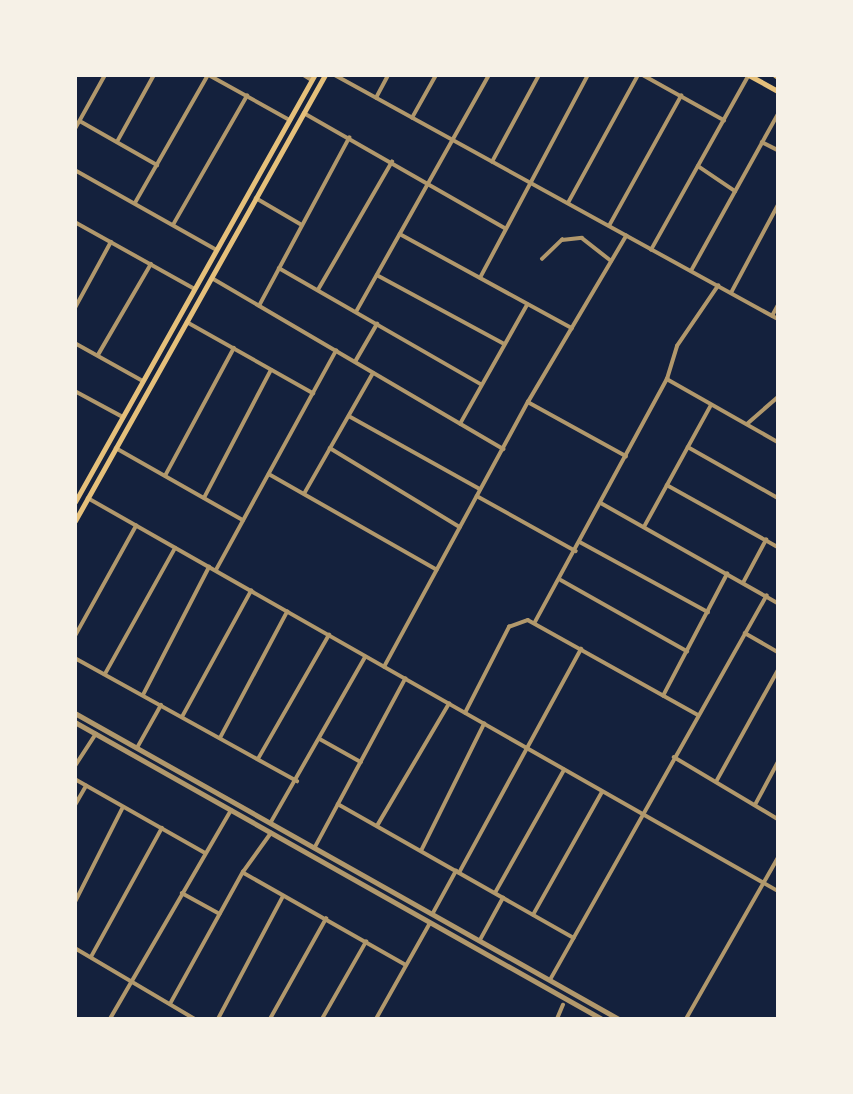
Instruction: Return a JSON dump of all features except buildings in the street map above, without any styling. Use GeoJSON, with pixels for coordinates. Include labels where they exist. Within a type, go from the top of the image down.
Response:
{"type":"FeatureCollection","features":[{"type":"Feature","properties":{"kind":"main road"},"geometry":{"type":"LineString","coordinates":[[75,521],[325,75]]}},
{"type":"Feature","properties":{"kind":"main road"},"geometry":{"type":"LineString","coordinates":[[749,75],[778,91]]}},
{"type":"Feature","properties":{"kind":"main road"},"geometry":{"type":"LineString","coordinates":[[75,502],[314,78]]}},
{"type":"Feature","properties":{"kind":"main road"},"geometry":{"type":"LineString","coordinates":[[242,205],[250,210]]}},
{"type":"Feature","properties":{"kind":"main road"},"geometry":{"type":"LineString","coordinates":[[235,219],[242,223]]}},
{"type":"Feature","properties":{"kind":"street"},"geometry":{"type":"LineString","coordinates":[[75,129],[105,75]]}},
{"type":"Feature","properties":{"kind":"street"},"geometry":{"type":"LineString","coordinates":[[117,142],[155,75]]}},
{"type":"Feature","properties":{"kind":"street"},"geometry":{"type":"LineString","coordinates":[[135,203],[209,75],[290,120]]}},
{"type":"Feature","properties":{"kind":"street"},"geometry":{"type":"LineString","coordinates":[[304,75],[314,78]]}},
{"type":"Feature","properties":{"kind":"street"},"geometry":{"type":"LineString","coordinates":[[335,75],[778,319]]}},
{"type":"Feature","properties":{"kind":"street"},"geometry":{"type":"LineString","coordinates":[[376,98],[388,75]]}},
{"type":"Feature","properties":{"kind":"street"},"geometry":{"type":"LineString","coordinates":[[412,118],[436,75]]}},
{"type":"Feature","properties":{"kind":"street"},"geometry":{"type":"LineString","coordinates":[[356,312],[489,75]]}},
{"type":"Feature","properties":{"kind":"street"},"geometry":{"type":"LineString","coordinates":[[492,162],[539,75]]}},
{"type":"Feature","properties":{"kind":"street"},"geometry":{"type":"LineString","coordinates":[[480,278],[588,75]]}},
{"type":"Feature","properties":{"kind":"street"},"geometry":{"type":"LineString","coordinates":[[568,204],[640,75],[724,120]]}},
{"type":"Feature","properties":{"kind":"street"},"geometry":{"type":"LineString","coordinates":[[651,250],[749,75]]}},
{"type":"Feature","properties":{"kind":"street"},"geometry":{"type":"LineString","coordinates":[[173,225],[247,96]]}},
{"type":"Feature","properties":{"kind":"street"},"geometry":{"type":"LineString","coordinates":[[609,226],[681,96]]}},
{"type":"Feature","properties":{"kind":"street"},"geometry":{"type":"LineString","coordinates":[[304,113],[505,228]]}},
{"type":"Feature","properties":{"kind":"street"},"geometry":{"type":"LineString","coordinates":[[691,271],[778,114]]}},
{"type":"Feature","properties":{"kind":"street"},"geometry":{"type":"LineString","coordinates":[[80,121],[157,165]]}},
{"type":"Feature","properties":{"kind":"street"},"geometry":{"type":"LineString","coordinates":[[258,306],[349,138]]}},
{"type":"Feature","properties":{"kind":"street"},"geometry":{"type":"LineString","coordinates":[[762,142],[778,150]]}},
{"type":"Feature","properties":{"kind":"street"},"geometry":{"type":"LineString","coordinates":[[318,290],[392,162]]}},
{"type":"Feature","properties":{"kind":"street"},"geometry":{"type":"LineString","coordinates":[[698,166],[735,191]]}},
{"type":"Feature","properties":{"kind":"street"},"geometry":{"type":"LineString","coordinates":[[75,178],[77,171],[217,250]]}},
{"type":"Feature","properties":{"kind":"street"},"geometry":{"type":"LineString","coordinates":[[256,198],[302,225]]}},
{"type":"Feature","properties":{"kind":"street"},"geometry":{"type":"LineString","coordinates":[[731,293],[778,205]]}},
{"type":"Feature","properties":{"kind":"street"},"geometry":{"type":"LineString","coordinates":[[75,222],[195,289]]}},
{"type":"Feature","properties":{"kind":"street"},"geometry":{"type":"LineString","coordinates":[[400,234],[572,328]]}},
{"type":"Feature","properties":{"kind":"street"},"geometry":{"type":"LineString","coordinates":[[384,667],[528,402],[626,236]]}},
{"type":"Feature","properties":{"kind":"street"},"geometry":{"type":"LineString","coordinates":[[542,258],[562,240],[582,238],[611,261]]}},
{"type":"Feature","properties":{"kind":"street"},"geometry":{"type":"LineString","coordinates":[[75,308],[111,242]]}},
{"type":"Feature","properties":{"kind":"street"},"geometry":{"type":"LineString","coordinates":[[98,355],[150,264]]}},
{"type":"Feature","properties":{"kind":"street"},"geometry":{"type":"LineString","coordinates":[[279,268],[481,384]]}},
{"type":"Feature","properties":{"kind":"street"},"geometry":{"type":"LineString","coordinates":[[377,275],[503,343]]}},
{"type":"Feature","properties":{"kind":"street"},"geometry":{"type":"LineString","coordinates":[[212,278],[503,449]]}},
{"type":"Feature","properties":{"kind":"street"},"geometry":{"type":"LineString","coordinates":[[535,622],[576,551],[667,379],[677,346],[718,286]]}},
{"type":"Feature","properties":{"kind":"street"},"geometry":{"type":"LineString","coordinates":[[460,424],[503,343],[527,305]]}},
{"type":"Feature","properties":{"kind":"street"},"geometry":{"type":"LineString","coordinates":[[772,316],[778,306]]}},
{"type":"Feature","properties":{"kind":"street"},"geometry":{"type":"LineString","coordinates":[[187,322],[313,393]]}},
{"type":"Feature","properties":{"kind":"street"},"geometry":{"type":"LineString","coordinates":[[355,362],[377,324]]}},
{"type":"Feature","properties":{"kind":"street"},"geometry":{"type":"LineString","coordinates":[[75,343],[143,381]]}},
{"type":"Feature","properties":{"kind":"street"},"geometry":{"type":"LineString","coordinates":[[165,476],[234,348]]}},
{"type":"Feature","properties":{"kind":"street"},"geometry":{"type":"LineString","coordinates":[[216,571],[336,351]]}},
{"type":"Feature","properties":{"kind":"street"},"geometry":{"type":"LineString","coordinates":[[204,498],[271,370]]}},
{"type":"Feature","properties":{"kind":"street"},"geometry":{"type":"LineString","coordinates":[[304,494],[373,373]]}},
{"type":"Feature","properties":{"kind":"street"},"geometry":{"type":"LineString","coordinates":[[667,379],[778,442]]}},
{"type":"Feature","properties":{"kind":"street"},"geometry":{"type":"LineString","coordinates":[[76,393],[123,417]]}},
{"type":"Feature","properties":{"kind":"street"},"geometry":{"type":"LineString","coordinates":[[747,424],[778,397]]}},
{"type":"Feature","properties":{"kind":"street"},"geometry":{"type":"LineString","coordinates":[[528,402],[626,456]]}},
{"type":"Feature","properties":{"kind":"street"},"geometry":{"type":"LineString","coordinates":[[644,527],[711,405]]}},
{"type":"Feature","properties":{"kind":"street"},"geometry":{"type":"LineString","coordinates":[[349,416],[480,489]]}},
{"type":"Feature","properties":{"kind":"street"},"geometry":{"type":"LineString","coordinates":[[687,447],[778,498]]}},
{"type":"Feature","properties":{"kind":"street"},"geometry":{"type":"LineString","coordinates":[[117,448],[243,520]]}},
{"type":"Feature","properties":{"kind":"street"},"geometry":{"type":"LineString","coordinates":[[330,449],[460,527]]}},
{"type":"Feature","properties":{"kind":"street"},"geometry":{"type":"LineString","coordinates":[[268,474],[437,570]]}},
{"type":"Feature","properties":{"kind":"street"},"geometry":{"type":"LineString","coordinates":[[667,485],[778,547]]}},
{"type":"Feature","properties":{"kind":"street"},"geometry":{"type":"LineString","coordinates":[[477,496],[576,551]]}},
{"type":"Feature","properties":{"kind":"street"},"geometry":{"type":"LineString","coordinates":[[88,498],[778,891]]}},
{"type":"Feature","properties":{"kind":"street"},"geometry":{"type":"LineString","coordinates":[[601,503],[778,603]]}},
{"type":"Feature","properties":{"kind":"street"},"geometry":{"type":"LineString","coordinates":[[75,636],[136,526]]}},
{"type":"Feature","properties":{"kind":"street"},"geometry":{"type":"LineString","coordinates":[[743,583],[766,540]]}},
{"type":"Feature","properties":{"kind":"street"},"geometry":{"type":"LineString","coordinates":[[580,542],[708,612]]}},
{"type":"Feature","properties":{"kind":"street"},"geometry":{"type":"LineString","coordinates":[[105,674],[175,548]]}},
{"type":"Feature","properties":{"kind":"street"},"geometry":{"type":"LineString","coordinates":[[143,695],[209,567]]}},
{"type":"Feature","properties":{"kind":"street"},"geometry":{"type":"LineString","coordinates":[[663,696],[727,574]]}},
{"type":"Feature","properties":{"kind":"street"},"geometry":{"type":"LineString","coordinates":[[560,579],[687,652]]}},
{"type":"Feature","properties":{"kind":"street"},"geometry":{"type":"LineString","coordinates":[[182,717],[251,591]]}},
{"type":"Feature","properties":{"kind":"street"},"geometry":{"type":"LineString","coordinates":[[550,980],[766,596]]}},
{"type":"Feature","properties":{"kind":"street"},"geometry":{"type":"LineString","coordinates":[[220,738],[288,612]]}},
{"type":"Feature","properties":{"kind":"street"},"geometry":{"type":"LineString","coordinates":[[465,713],[509,628],[520,620],[535,622],[698,715]]}},
{"type":"Feature","properties":{"kind":"street"},"geometry":{"type":"LineString","coordinates":[[745,633],[778,652]]}},
{"type":"Feature","properties":{"kind":"street"},"geometry":{"type":"LineString","coordinates":[[258,760],[329,635]]}},
{"type":"Feature","properties":{"kind":"street"},"geometry":{"type":"LineString","coordinates":[[433,913],[581,649]]}},
{"type":"Feature","properties":{"kind":"street"},"geometry":{"type":"LineString","coordinates":[[271,822],[297,781],[365,656]]}},
{"type":"Feature","properties":{"kind":"street"},"geometry":{"type":"LineString","coordinates":[[75,658],[297,781]]}},
{"type":"Feature","properties":{"kind":"street"},"geometry":{"type":"LineString","coordinates":[[716,782],[778,670]]}},
{"type":"Feature","properties":{"kind":"street"},"geometry":{"type":"LineString","coordinates":[[315,847],[406,679]]}},
{"type":"Feature","properties":{"kind":"street"},"geometry":{"type":"LineString","coordinates":[[376,826],[449,704]]}},
{"type":"Feature","properties":{"kind":"street"},"geometry":{"type":"LineString","coordinates":[[137,748],[161,705]]}},
{"type":"Feature","properties":{"kind":"street"},"geometry":{"type":"LineString","coordinates":[[75,713],[619,1019]]}},
{"type":"Feature","properties":{"kind":"street"},"geometry":{"type":"LineString","coordinates":[[75,722],[601,1019]]}},
{"type":"Feature","properties":{"kind":"street"},"geometry":{"type":"LineString","coordinates":[[421,851],[484,724]]}},
{"type":"Feature","properties":{"kind":"street"},"geometry":{"type":"LineString","coordinates":[[75,766],[96,734]]}},
{"type":"Feature","properties":{"kind":"street"},"geometry":{"type":"LineString","coordinates":[[320,739],[361,762]]}},
{"type":"Feature","properties":{"kind":"street"},"geometry":{"type":"LineString","coordinates":[[674,757],[778,818]]}},
{"type":"Feature","properties":{"kind":"street"},"geometry":{"type":"LineString","coordinates":[[755,805],[778,762]]}},
{"type":"Feature","properties":{"kind":"street"},"geometry":{"type":"LineString","coordinates":[[495,893],[564,770]]}},
{"type":"Feature","properties":{"kind":"street"},"geometry":{"type":"LineString","coordinates":[[75,779],[205,853]]}},
{"type":"Feature","properties":{"kind":"street"},"geometry":{"type":"LineString","coordinates":[[75,805],[86,785]]}},
{"type":"Feature","properties":{"kind":"street"},"geometry":{"type":"LineString","coordinates":[[533,915],[602,792]]}},
{"type":"Feature","properties":{"kind":"street"},"geometry":{"type":"LineString","coordinates":[[338,804],[574,938]]}},
{"type":"Feature","properties":{"kind":"street"},"geometry":{"type":"LineString","coordinates":[[75,902],[124,807]]}},
{"type":"Feature","properties":{"kind":"street"},"geometry":{"type":"LineString","coordinates":[[110,1019],[231,810]]}},
{"type":"Feature","properties":{"kind":"street"},"geometry":{"type":"LineString","coordinates":[[90,957],[162,828]]}},
{"type":"Feature","properties":{"kind":"street"},"geometry":{"type":"LineString","coordinates":[[170,1004],[243,872],[271,833]]}},
{"type":"Feature","properties":{"kind":"street"},"geometry":{"type":"LineString","coordinates":[[686,1019],[778,858]]}},
{"type":"Feature","properties":{"kind":"street"},"geometry":{"type":"LineString","coordinates":[[352,879],[358,871]]}},
{"type":"Feature","properties":{"kind":"street"},"geometry":{"type":"LineString","coordinates":[[243,872],[406,965]]}},
{"type":"Feature","properties":{"kind":"street"},"geometry":{"type":"LineString","coordinates":[[370,890],[369,885],[375,881]]}},
{"type":"Feature","properties":{"kind":"street"},"geometry":{"type":"LineString","coordinates":[[182,893],[220,914]]}},
{"type":"Feature","properties":{"kind":"street"},"geometry":{"type":"LineString","coordinates":[[218,1019],[283,896]]}},
{"type":"Feature","properties":{"kind":"street"},"geometry":{"type":"LineString","coordinates":[[480,940],[503,898]]}},
{"type":"Feature","properties":{"kind":"street"},"geometry":{"type":"LineString","coordinates":[[270,1019],[326,919]]}},
{"type":"Feature","properties":{"kind":"street"},"geometry":{"type":"LineString","coordinates":[[376,1019],[430,922]]}},
{"type":"Feature","properties":{"kind":"street"},"geometry":{"type":"LineString","coordinates":[[321,1019],[366,942]]}},
{"type":"Feature","properties":{"kind":"street"},"geometry":{"type":"LineString","coordinates":[[75,948],[195,1019]]}},
{"type":"Feature","properties":{"kind":"street"},"geometry":{"type":"LineString","coordinates":[[571,1001],[575,994]]}},
{"type":"Feature","properties":{"kind":"street"},"geometry":{"type":"LineString","coordinates":[[556,1019],[563,1005]]}}]}
